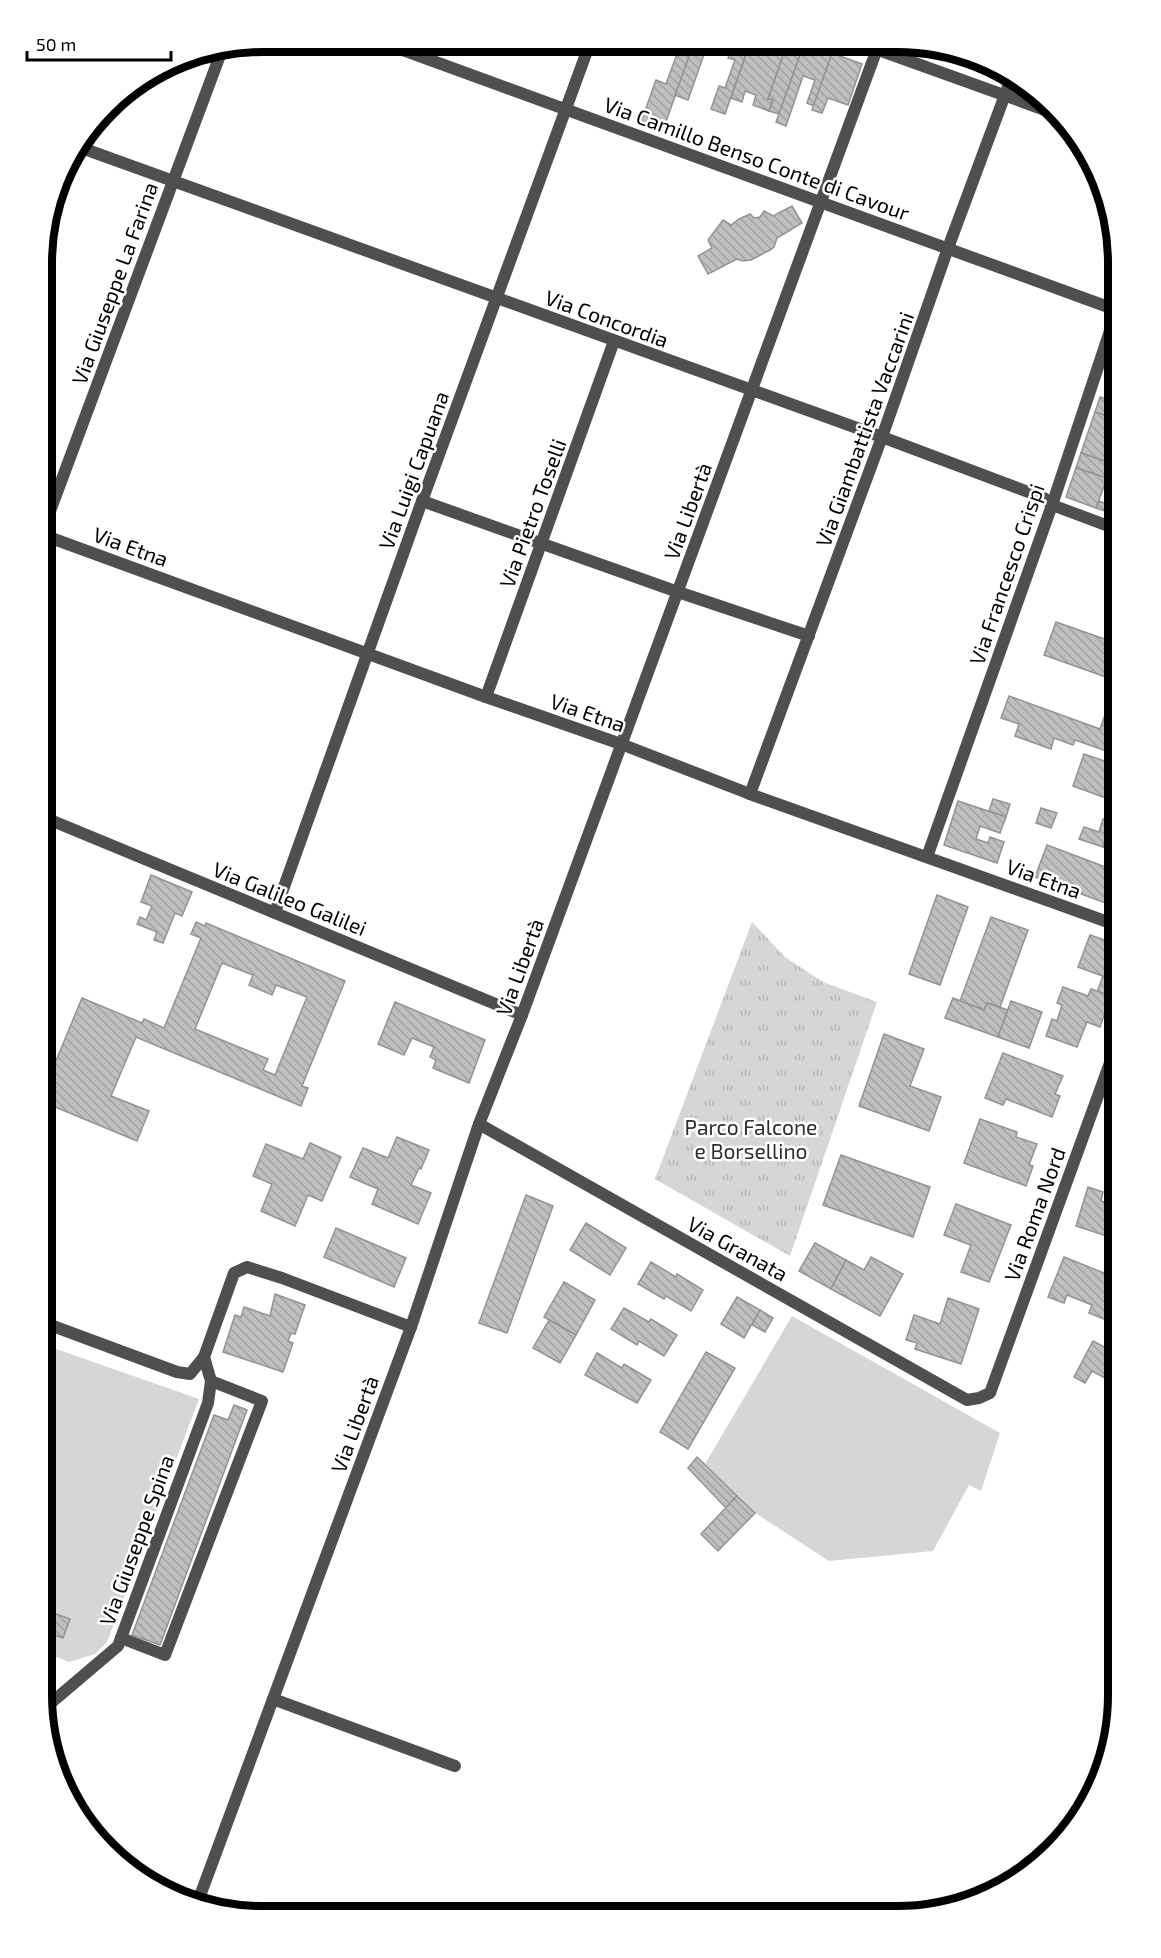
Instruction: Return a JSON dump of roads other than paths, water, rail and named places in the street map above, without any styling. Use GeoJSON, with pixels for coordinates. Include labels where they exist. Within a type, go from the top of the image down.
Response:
{"type":"FeatureCollection","features":[{"type":"Feature","properties":{"kind":"street","name":"Via Luigi Capuana"},"geometry":{"type":"LineString","coordinates":[[275,912],[422,501],[587,52]]}},
{"type":"Feature","properties":{"kind":"street","name":"Via Libertà"},"geometry":{"type":"LineString","coordinates":[[200,1895],[411,1327],[479,1124],[522,1015],[876,52]]}},
{"type":"Feature","properties":{"kind":"street"},"geometry":{"type":"LineString","coordinates":[[893,52],[1041,109]]}},
{"type":"Feature","properties":{"kind":"street","name":"Via Camillo Benso Conte di Cavour"},"geometry":{"type":"LineString","coordinates":[[410,53],[1108,304]]}},
{"type":"Feature","properties":{"kind":"street","name":"Via Giuseppe La Farina"},"geometry":{"type":"LineString","coordinates":[[52,508],[219,58]]}},
{"type":"Feature","properties":{"kind":"street","name":"Via Giambattista Vaccarini"},"geometry":{"type":"LineString","coordinates":[[750,794],[1009,85]]}},
{"type":"Feature","properties":{"kind":"street","name":"Via Concordia"},"geometry":{"type":"LineString","coordinates":[[86,149],[882,437],[1044,498],[1052,505],[1108,526]]}},
{"type":"Feature","properties":{"kind":"street","name":"Via Francesco Crispi"},"geometry":{"type":"LineString","coordinates":[[927,856],[1052,505],[1108,338]]}},
{"type":"Feature","properties":{"kind":"street","name":"Via Pietro Toselli"},"geometry":{"type":"LineString","coordinates":[[486,697],[614,341]]}},
{"type":"Feature","properties":{"kind":"street"},"geometry":{"type":"LineString","coordinates":[[422,501],[809,636]]}},
{"type":"Feature","properties":{"kind":"street","name":"Via Etna"},"geometry":{"type":"LineString","coordinates":[[52,538],[621,744],[750,794],[1108,922]]}},
{"type":"Feature","properties":{"kind":"street","name":"Via Galileo Galilei"},"geometry":{"type":"LineString","coordinates":[[52,821],[522,1015]]}},
{"type":"Feature","properties":{"kind":"street","name":"Via Roma Nord"},"geometry":{"type":"LineString","coordinates":[[980,1398],[990,1393],[1108,1068]]}},
{"type":"Feature","properties":{"kind":"street","name":"Via Granata"},"geometry":{"type":"LineString","coordinates":[[479,1124],[967,1400],[980,1398]]}},
{"type":"Feature","properties":{"kind":"street"},"geometry":{"type":"LineString","coordinates":[[52,1326],[177,1372],[190,1374],[204,1357],[234,1273],[246,1267],[282,1278],[411,1327]]}},
{"type":"Feature","properties":{"kind":"street"},"geometry":{"type":"LineString","coordinates":[[121,1638],[165,1655],[262,1401],[212,1381],[204,1357]]}},
{"type":"Feature","properties":{"kind":"street","name":"Via Giuseppe Spina"},"geometry":{"type":"LineString","coordinates":[[53,1702],[118,1646],[208,1403],[212,1381]]}},
{"type":"Feature","properties":{"kind":"street"},"geometry":{"type":"LineString","coordinates":[[273,1699],[455,1766]]}},
{"type":"Feature","properties":{"kind":"park label","name":"Parco Falcone e Borsellino"},"geometry":{"type":"Point","coordinates":[751,1138]}}]}
